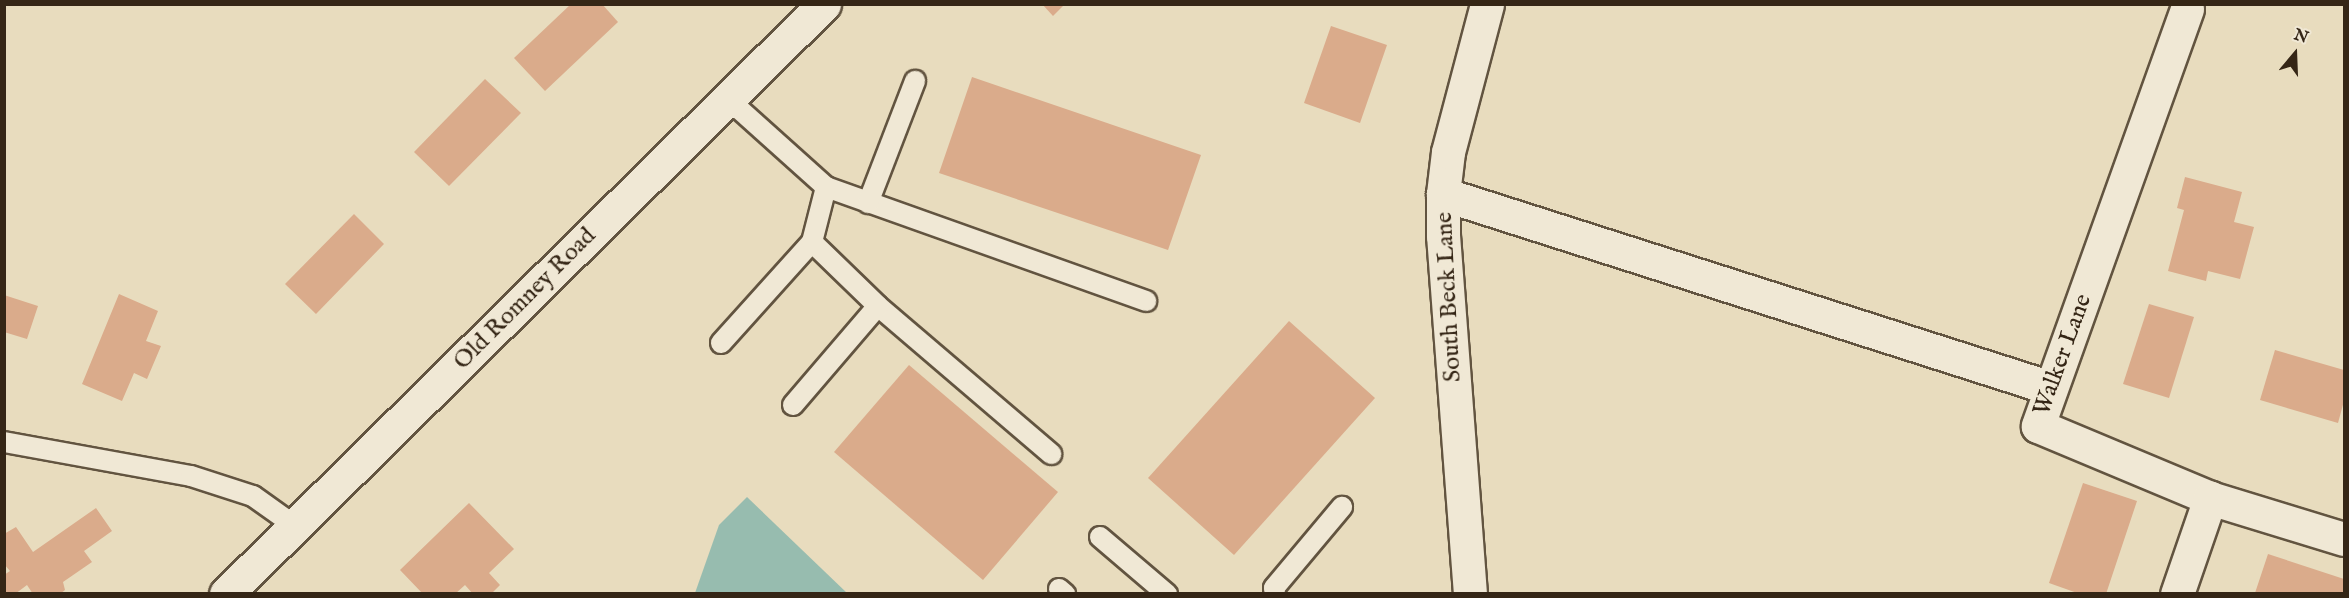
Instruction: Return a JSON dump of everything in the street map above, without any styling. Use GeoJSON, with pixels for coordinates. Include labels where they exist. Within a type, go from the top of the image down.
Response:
{"type":"FeatureCollection","features":[{"type":"Feature","properties":{"kind":"street","name":"Old Romney Road"},"geometry":{"type":"LineString","coordinates":[[226,594],[824,4]]}},
{"type":"Feature","properties":{"kind":"street","name":"South Beck Lane"},"geometry":{"type":"LineString","coordinates":[[1470,594],[1443,236],[1443,194],[1448,152],[1487,4]]}},
{"type":"Feature","properties":{"kind":"street","name":"Walker Lane"},"geometry":{"type":"LineString","coordinates":[[2187,9],[2038,426],[2210,498],[2344,539]]}},
{"type":"Feature","properties":{"kind":"street"},"geometry":{"type":"LineString","coordinates":[[1443,194],[2051,388]]}},
{"type":"Feature","properties":{"kind":"street"},"geometry":{"type":"LineString","coordinates":[[2177,594],[2210,498]]}},
{"type":"Feature","properties":{"kind":"lane"},"geometry":{"type":"LineString","coordinates":[[868,202],[915,81]]}},
{"type":"Feature","properties":{"kind":"lane"},"geometry":{"type":"LineString","coordinates":[[728,99],[826,187],[1146,301]]}},
{"type":"Feature","properties":{"kind":"lane"},"geometry":{"type":"LineString","coordinates":[[720,343],[812,242],[826,187]]}},
{"type":"Feature","properties":{"kind":"lane"},"geometry":{"type":"LineString","coordinates":[[812,242],[878,306],[1051,454]]}},
{"type":"Feature","properties":{"kind":"lane"},"geometry":{"type":"LineString","coordinates":[[793,405],[878,306]]}},
{"type":"Feature","properties":{"kind":"lane"},"geometry":{"type":"LineString","coordinates":[[4,442],[191,476],[253,496],[295,526]]}},
{"type":"Feature","properties":{"kind":"lane"},"geometry":{"type":"LineString","coordinates":[[1275,594],[1274,588],[1342,507]]}},
{"type":"Feature","properties":{"kind":"lane"},"geometry":{"type":"LineString","coordinates":[[1100,537],[1167,594]]}},
{"type":"Feature","properties":{"kind":"water"},"geometry":{"type":"Polygon","coordinates":[[[747,497],[847,593],[695,593],[719,525],[747,497]]]}},
{"type":"Feature","properties":{"kind":"building"},"geometry":{"type":"Polygon","coordinates":[[[571,4],[602,4],[618,22],[545,91],[514,58],[571,4]]]}},
{"type":"Feature","properties":{"kind":"building"},"geometry":{"type":"Polygon","coordinates":[[[1042,4],[1065,4],[1053,16],[1042,4]]]}},
{"type":"Feature","properties":{"kind":"building"},"geometry":{"type":"Polygon","coordinates":[[[1331,26],[1387,45],[1360,123],[1304,103],[1331,26]]]}},
{"type":"Feature","properties":{"kind":"building"},"geometry":{"type":"Polygon","coordinates":[[[972,77],[1201,155],[1168,250],[939,173],[972,77]]]}},
{"type":"Feature","properties":{"kind":"building"},"geometry":{"type":"Polygon","coordinates":[[[485,79],[521,113],[449,186],[414,152],[485,79]]]}},
{"type":"Feature","properties":{"kind":"building"},"geometry":{"type":"Polygon","coordinates":[[[2185,177],[2242,192],[2234,222],[2254,227],[2240,279],[2208,271],[2206,281],[2168,271],[2184,210],[2177,208],[2185,177]]]}},
{"type":"Feature","properties":{"kind":"building"},"geometry":{"type":"Polygon","coordinates":[[[354,214],[384,244],[316,314],[285,284],[354,214]]]}},
{"type":"Feature","properties":{"kind":"building"},"geometry":{"type":"Polygon","coordinates":[[[119,294],[158,311],[146,341],[161,346],[147,379],[134,373],[122,401],[82,384],[119,294]]]}},
{"type":"Feature","properties":{"kind":"building"},"geometry":{"type":"Polygon","coordinates":[[[4,295],[38,306],[27,339],[4,332],[4,295]]]}},
{"type":"Feature","properties":{"kind":"building"},"geometry":{"type":"Polygon","coordinates":[[[2149,304],[2194,317],[2169,398],[2123,384],[2149,304]]]}},
{"type":"Feature","properties":{"kind":"building"},"geometry":{"type":"Polygon","coordinates":[[[1289,321],[1375,398],[1234,555],[1148,478],[1289,321]]]}},
{"type":"Feature","properties":{"kind":"building"},"geometry":{"type":"Polygon","coordinates":[[[2275,350],[2344,370],[2344,401],[2338,423],[2260,400],[2275,350]]]}},
{"type":"Feature","properties":{"kind":"building"},"geometry":{"type":"Polygon","coordinates":[[[909,365],[1058,492],[983,580],[834,452],[909,365]]]}},
{"type":"Feature","properties":{"kind":"building"},"geometry":{"type":"Polygon","coordinates":[[[2083,483],[2137,501],[2106,594],[2080,594],[2049,583],[2083,483]]]}},
{"type":"Feature","properties":{"kind":"building"},"geometry":{"type":"Polygon","coordinates":[[[469,503],[514,549],[489,573],[500,585],[491,594],[473,594],[465,585],[455,594],[423,594],[400,570],[469,503]]]}},
{"type":"Feature","properties":{"kind":"building"},"geometry":{"type":"Polygon","coordinates":[[[96,508],[112,531],[84,551],[92,562],[63,582],[65,590],[60,594],[33,594],[27,585],[15,594],[4,594],[4,575],[10,571],[4,564],[4,534],[16,527],[33,552],[96,508]]]}},
{"type":"Feature","properties":{"kind":"building"},"geometry":{"type":"Polygon","coordinates":[[[2268,554],[2344,579],[2344,594],[2255,593],[2268,554]]]}}]}
